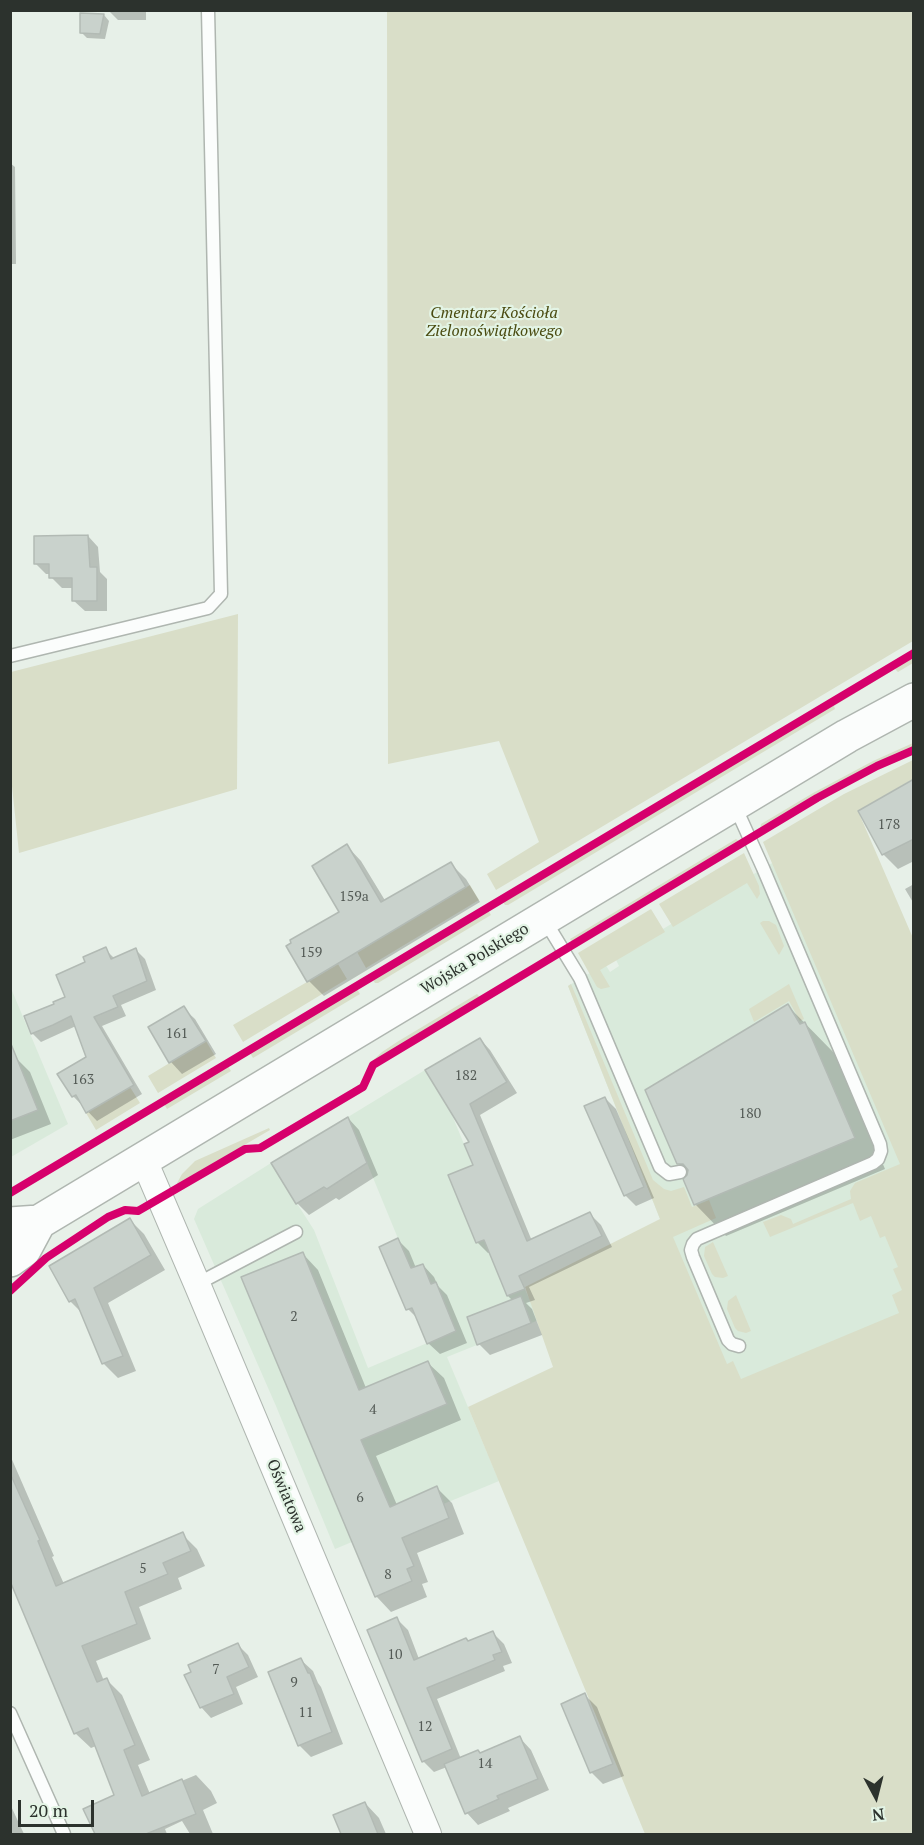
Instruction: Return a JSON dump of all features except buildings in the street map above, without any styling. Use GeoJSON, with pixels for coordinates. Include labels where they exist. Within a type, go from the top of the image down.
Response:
{"type":"FeatureCollection","features":[{"type":"Feature","properties":{"kind":"main road","name":"Wojska Polskiego"},"geometry":{"type":"LineString","coordinates":[[10,1260],[24,1250],[25,1223],[143,1158],[847,736],[914,700]]}},
{"type":"Feature","properties":{"kind":"street","name":"Oświatowa"},"geometry":{"type":"LineString","coordinates":[[143,1158],[428,1834]]}},
{"type":"Feature","properties":{"kind":"lane"},"geometry":{"type":"LineString","coordinates":[[10,656],[208,608],[221,594],[208,10]]}},
{"type":"Feature","properties":{"kind":"lane"},"geometry":{"type":"LineString","coordinates":[[734,804],[880,1144],[881,1151],[878,1159],[873,1163],[697,1239],[693,1244],[691,1250],[693,1257],[728,1340],[739,1346]]}},
{"type":"Feature","properties":{"kind":"lane"},"geometry":{"type":"LineString","coordinates":[[543,918],[580,978],[660,1167],[669,1174],[680,1172]]}},
{"type":"Feature","properties":{"kind":"lane"},"geometry":{"type":"LineString","coordinates":[[197,1284],[296,1232]]}},
{"type":"Feature","properties":{"kind":"lane"},"geometry":{"type":"LineString","coordinates":[[10,1713],[64,1834]]}},
{"type":"Feature","properties":{"kind":"shaded area"},"geometry":{"type":"Polygon","coordinates":[[[787,854],[913,1162],[913,1337],[740,1411],[660,1219],[568,986],[605,964],[610,972],[619,966],[615,958],[787,854]]]}},
{"type":"Feature","properties":{"kind":"shaded area"},"geometry":{"type":"Polygon","coordinates":[[[10,986],[68,1124],[11,1157],[10,1157],[10,986]]]}},
{"type":"Feature","properties":{"kind":"shaded area"},"geometry":{"type":"Polygon","coordinates":[[[425,1070],[452,1115],[539,1320],[447,1357],[499,1481],[335,1549],[276,1406],[194,1219],[198,1209],[271,1163],[314,1230],[368,1368],[439,1338],[348,1117],[425,1070]]]}},
{"type":"Feature","properties":{"kind":"green space","name":"Cmentarz Kościoła Zielonoświątkowego"},"geometry":{"type":"Polygon","coordinates":[[[387,11],[913,11],[913,641],[496,890],[487,874],[539,842],[499,741],[388,764],[387,11]]]}},
{"type":"Feature","properties":{"kind":"green space"},"geometry":{"type":"Polygon","coordinates":[[[238,614],[237,789],[19,853],[10,767],[11,672],[238,614]]]}},
{"type":"Feature","properties":{"kind":"green space"},"geometry":{"type":"Polygon","coordinates":[[[913,656],[913,663],[898,672],[895,669],[834,706],[835,709],[508,905],[503,902],[913,656]]]}},
{"type":"Feature","properties":{"kind":"green space"},"geometry":{"type":"Polygon","coordinates":[[[913,743],[913,747],[814,796],[760,829],[761,824],[813,793],[913,743]]]}},
{"type":"Feature","properties":{"kind":"green space"},"geometry":{"type":"Polygon","coordinates":[[[913,760],[913,779],[858,811],[913,938],[913,1834],[645,1834],[468,1407],[553,1367],[525,1287],[660,1219],[568,986],[571,984],[653,1180],[664,1189],[671,1191],[684,1187],[692,1207],[709,1200],[716,1218],[673,1237],[727,1364],[733,1361],[741,1379],[899,1313],[892,1295],[902,1290],[893,1269],[898,1267],[885,1236],[880,1238],[871,1216],[860,1221],[853,1203],[770,1237],[763,1222],[781,1215],[791,1219],[793,1224],[851,1199],[850,1191],[855,1183],[900,1164],[763,842],[844,794],[913,760]]]}},
{"type":"Feature","properties":{"kind":"green space"},"geometry":{"type":"Polygon","coordinates":[[[736,839],[739,841],[572,942],[570,939],[736,839]]]}},
{"type":"Feature","properties":{"kind":"green space"},"geometry":{"type":"Polygon","coordinates":[[[744,853],[759,886],[760,894],[757,899],[747,883],[673,927],[659,904],[744,853]]]}},
{"type":"Feature","properties":{"kind":"green space"},"geometry":{"type":"Polygon","coordinates":[[[470,885],[479,900],[366,968],[357,952],[470,885]]]}},
{"type":"Feature","properties":{"kind":"green space"},"geometry":{"type":"Polygon","coordinates":[[[651,909],[665,932],[600,970],[610,987],[601,989],[597,987],[578,953],[651,909]]]}},
{"type":"Feature","properties":{"kind":"green space"},"geometry":{"type":"Polygon","coordinates":[[[488,910],[491,915],[378,983],[373,980],[488,910]]]}},
{"type":"Feature","properties":{"kind":"green space"},"geometry":{"type":"Polygon","coordinates":[[[763,921],[776,925],[784,946],[779,955],[760,923],[763,921]]]}},
{"type":"Feature","properties":{"kind":"green space"},"geometry":{"type":"Polygon","coordinates":[[[338,964],[347,979],[243,1042],[233,1025],[338,964]]]}},
{"type":"Feature","properties":{"kind":"green space"},"geometry":{"type":"Polygon","coordinates":[[[789,984],[804,1019],[800,1021],[789,1001],[754,1022],[749,1009],[789,984]]]}},
{"type":"Feature","properties":{"kind":"green space"},"geometry":{"type":"Polygon","coordinates":[[[357,989],[360,994],[253,1058],[250,1053],[357,989]]]}},
{"type":"Feature","properties":{"kind":"green space"},"geometry":{"type":"Polygon","coordinates":[[[477,994],[480,997],[369,1064],[397,1042],[477,994]]]}},
{"type":"Feature","properties":{"kind":"green space"},"geometry":{"type":"Polygon","coordinates":[[[206,1041],[216,1058],[158,1093],[148,1076],[206,1041]]]}},
{"type":"Feature","properties":{"kind":"green space"},"geometry":{"type":"Polygon","coordinates":[[[228,1066],[231,1071],[167,1109],[164,1104],[228,1066]]]}},
{"type":"Feature","properties":{"kind":"green space"},"geometry":{"type":"Polygon","coordinates":[[[130,1087],[140,1103],[96,1130],[86,1113],[130,1087]]]}},
{"type":"Feature","properties":{"kind":"green space"},"geometry":{"type":"Polygon","coordinates":[[[269,1128],[270,1130],[176,1185],[182,1174],[195,1161],[269,1128]]]}},
{"type":"Feature","properties":{"kind":"green space"},"geometry":{"type":"Polygon","coordinates":[[[713,1242],[728,1276],[723,1278],[712,1274],[704,1256],[705,1247],[713,1242]]]}},
{"type":"Feature","properties":{"kind":"green space"},"geometry":{"type":"Polygon","coordinates":[[[736,1295],[751,1331],[746,1333],[735,1328],[727,1309],[728,1301],[736,1295]]]}},
{"type":"Feature","properties":{"kind":"cycle path"},"geometry":{"type":"LineString","coordinates":[[10,1193],[914,653]]}},
{"type":"Feature","properties":{"kind":"cycle path"},"geometry":{"type":"LineString","coordinates":[[10,1291],[46,1258],[108,1217],[125,1210],[138,1211],[245,1149],[260,1148],[363,1087],[373,1065],[817,798],[877,766],[914,750]]}}]}
